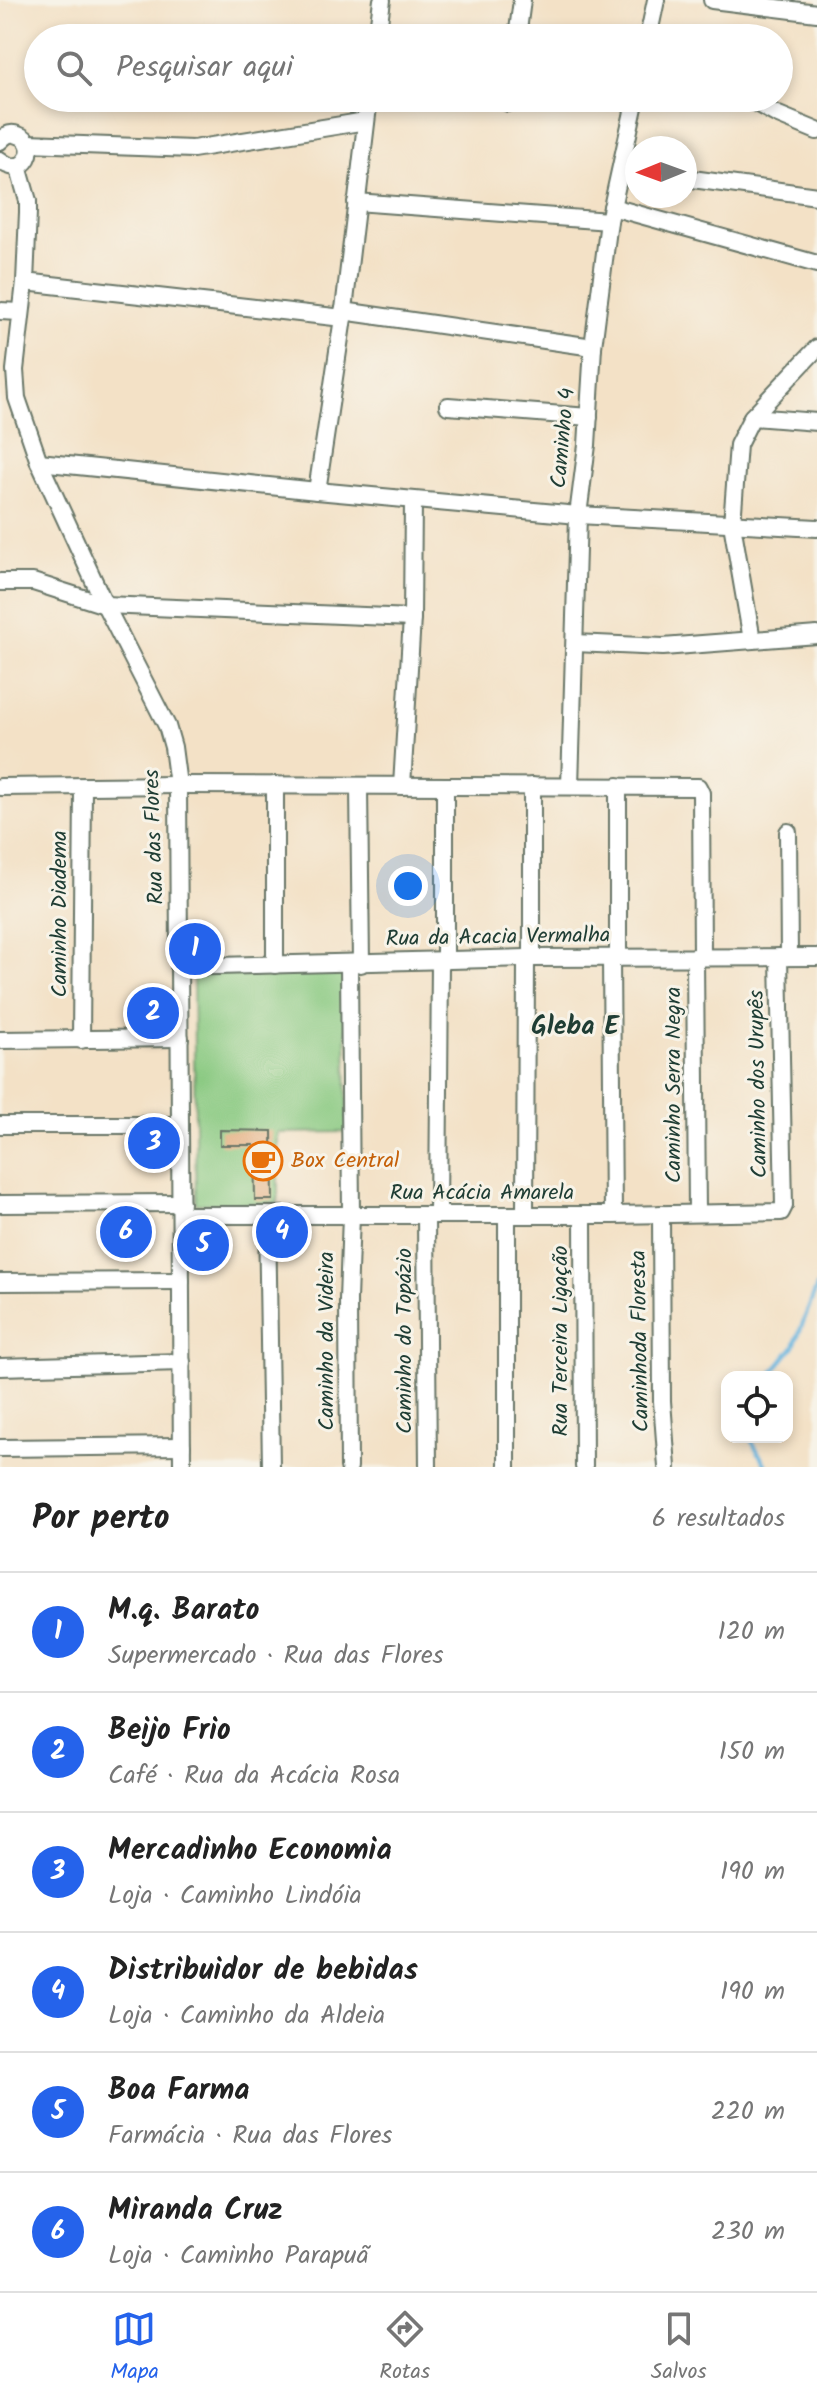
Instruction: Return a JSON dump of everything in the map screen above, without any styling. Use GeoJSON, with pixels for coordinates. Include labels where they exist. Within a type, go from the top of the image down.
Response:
{"type":"FeatureCollection","features":[{"type":"Feature","properties":{"kind":"street"},"geometry":{"type":"LineString","coordinates":[[379,24],[382,0]]}},
{"type":"Feature","properties":{"kind":"street"},"geometry":{"type":"LineString","coordinates":[[519,24],[522,0]]}},
{"type":"Feature","properties":{"kind":"street"},"geometry":{"type":"LineString","coordinates":[[651,24],[656,0]]}},
{"type":"Feature","properties":{"kind":"street"},"geometry":{"type":"LineString","coordinates":[[712,0],[817,13]]}},
{"type":"Feature","properties":{"kind":"street"},"geometry":{"type":"LineString","coordinates":[[317,491],[343,314],[367,112]]}},
{"type":"Feature","properties":{"kind":"street","name":"Caminho 4"},"geometry":{"type":"LineString","coordinates":[[632,136],[635,112]]}},
{"type":"Feature","properties":{"kind":"street"},"geometry":{"type":"LineString","coordinates":[[772,112],[817,131]]}},
{"type":"Feature","properties":{"kind":"street"},"geometry":{"type":"LineString","coordinates":[[28,143],[193,149],[366,121]]}},
{"type":"Feature","properties":{"kind":"street"},"geometry":{"type":"LineString","coordinates":[[0,140],[15,134],[25,138],[30,148],[27,159],[18,166],[8,166],[0,160]]}},
{"type":"Feature","properties":{"kind":"street","name":"Rua das Flores"},"geometry":{"type":"LineString","coordinates":[[18,166],[28,201],[25,282],[15,390],[39,462],[105,605],[167,726],[178,785],[182,1467]]}},
{"type":"Feature","properties":{"kind":"street","name":"Caminho 4"},"geometry":{"type":"LineString","coordinates":[[570,786],[578,515],[593,347],[610,214],[625,180]]}},
{"type":"Feature","properties":{"kind":"street"},"geometry":{"type":"LineString","coordinates":[[697,180],[817,196]]}},
{"type":"Feature","properties":{"kind":"street"},"geometry":{"type":"LineString","coordinates":[[356,202],[610,214],[817,264]]}},
{"type":"Feature","properties":{"kind":"street"},"geometry":{"type":"LineString","coordinates":[[25,282],[343,314],[593,347]]}},
{"type":"Feature","properties":{"kind":"street"},"geometry":{"type":"LineString","coordinates":[[0,311],[20,312]]}},
{"type":"Feature","properties":{"kind":"street"},"geometry":{"type":"LineString","coordinates":[[752,640],[732,524],[738,445],[752,417],[817,348]]}},
{"type":"Feature","properties":{"kind":"street"},"geometry":{"type":"LineString","coordinates":[[448,406],[589,417]]}},
{"type":"Feature","properties":{"kind":"street"},"geometry":{"type":"LineString","coordinates":[[752,417],[817,422]]}},
{"type":"Feature","properties":{"kind":"street"},"geometry":{"type":"LineString","coordinates":[[39,462],[578,515],[817,528]]}},
{"type":"Feature","properties":{"kind":"street"},"geometry":{"type":"LineString","coordinates":[[402,786],[412,618],[413,500]]}},
{"type":"Feature","properties":{"kind":"street"},"geometry":{"type":"LineString","coordinates":[[0,582],[33,582],[105,605],[412,618]]}},
{"type":"Feature","properties":{"kind":"street"},"geometry":{"type":"LineString","coordinates":[[575,643],[663,647],[817,635]]}},
{"type":"Feature","properties":{"kind":"street"},"geometry":{"type":"LineString","coordinates":[[275,785],[275,965]]}},
{"type":"Feature","properties":{"kind":"street","name":"Caminho da Videira"},"geometry":{"type":"LineString","coordinates":[[349,1467],[348,1300],[359,786]]}},
{"type":"Feature","properties":{"kind":"street","name":"Caminho do Topázio"},"geometry":{"type":"LineString","coordinates":[[428,1467],[445,786]]}},
{"type":"Feature","properties":{"kind":"street"},"geometry":{"type":"LineString","coordinates":[[525,1215],[532,786]]}},
{"type":"Feature","properties":{"kind":"street"},"geometry":{"type":"LineString","coordinates":[[0,787],[618,786],[613,1215]]}},
{"type":"Feature","properties":{"kind":"street","name":"Caminho Serra Negra"},"geometry":{"type":"LineString","coordinates":[[618,786],[699,788],[697,1212]]}},
{"type":"Feature","properties":{"kind":"street","name":"Caminho Diadema"},"geometry":{"type":"LineString","coordinates":[[81,1040],[83,787]]}},
{"type":"Feature","properties":{"kind":"street","name":"Caminho dos Urupês"},"geometry":{"type":"LineString","coordinates":[[783,1210],[788,832]]}},
{"type":"Feature","properties":{"kind":"street","name":"Rua da Acacia Vermalha"},"geometry":{"type":"LineString","coordinates":[[179,967],[529,958],[817,957]]}},
{"type":"Feature","properties":{"kind":"street"},"geometry":{"type":"LineString","coordinates":[[0,1040],[180,1038]]}},
{"type":"Feature","properties":{"kind":"street"},"geometry":{"type":"LineString","coordinates":[[0,1125],[180,1125]]}},
{"type":"Feature","properties":{"kind":"street","name":"Rua Acácia Amarela"},"geometry":{"type":"LineString","coordinates":[[0,1204],[181,1209],[267,1215],[613,1215],[783,1210]]}},
{"type":"Feature","properties":{"kind":"street","name":"Caminhoda Floresta"},"geometry":{"type":"LineString","coordinates":[[661,1214],[662,1401],[667,1467]]}},
{"type":"Feature","properties":{"kind":"street"},"geometry":{"type":"LineString","coordinates":[[267,1215],[271,1467]]}},
{"type":"Feature","properties":{"kind":"street"},"geometry":{"type":"LineString","coordinates":[[507,1215],[507,1467]]}},
{"type":"Feature","properties":{"kind":"street","name":"Rua Terceira Ligação"},"geometry":{"type":"LineString","coordinates":[[583,1215],[584,1467]]}},
{"type":"Feature","properties":{"kind":"street"},"geometry":{"type":"LineString","coordinates":[[0,1282],[181,1281]]}},
{"type":"Feature","properties":{"kind":"street"},"geometry":{"type":"LineString","coordinates":[[0,1367],[182,1362]]}},
{"type":"Feature","properties":{"kind":"street"},"geometry":{"type":"LineString","coordinates":[[0,1448],[182,1446]]}},
{"type":"Feature","properties":{"kind":"green space"},"geometry":{"type":"Polygon","coordinates":[[[193,972],[346,972],[347,1132],[278,1133],[278,1203],[196,1204],[193,972]]]}},
{"type":"Feature","properties":{"kind":"building","name":"Box Central"},"geometry":{"type":"Polygon","coordinates":[[[220,1130],[272,1131],[273,1200],[255,1200],[254,1145],[220,1145],[220,1130]]]}},
{"type":"Feature","properties":{"kind":"waterway"},"geometry":{"type":"LineString","coordinates":[[774,1371],[794,1346],[817,1286]]}},
{"type":"Feature","properties":{"kind":"waterway"},"geometry":{"type":"LineString","coordinates":[[753,1443],[767,1467]]}},
{"type":"Feature","properties":{"kind":"place","name":"M.q. Barato"},"geometry":{"type":"Point","coordinates":[195,949]}},
{"type":"Feature","properties":{"kind":"place","name":"Beijo Frio"},"geometry":{"type":"Point","coordinates":[153,1013]}},
{"type":"Feature","properties":{"kind":"place","name":"Mercadinho Economia"},"geometry":{"type":"Point","coordinates":[154,1143]}},
{"type":"Feature","properties":{"kind":"place","name":"Box Central"},"geometry":{"type":"Point","coordinates":[263,1161]}},
{"type":"Feature","properties":{"kind":"place","name":"Miranda Cruz"},"geometry":{"type":"Point","coordinates":[126,1232]}},
{"type":"Feature","properties":{"kind":"place","name":"Distribuidor de bebidas"},"geometry":{"type":"Point","coordinates":[282,1232]}},
{"type":"Feature","properties":{"kind":"place","name":"Boa Farma"},"geometry":{"type":"Point","coordinates":[203,1245]}},
{"type":"Feature","properties":{"kind":"district","name":"Gleba E"},"geometry":{"type":"Point","coordinates":[575,1027]}}]}
